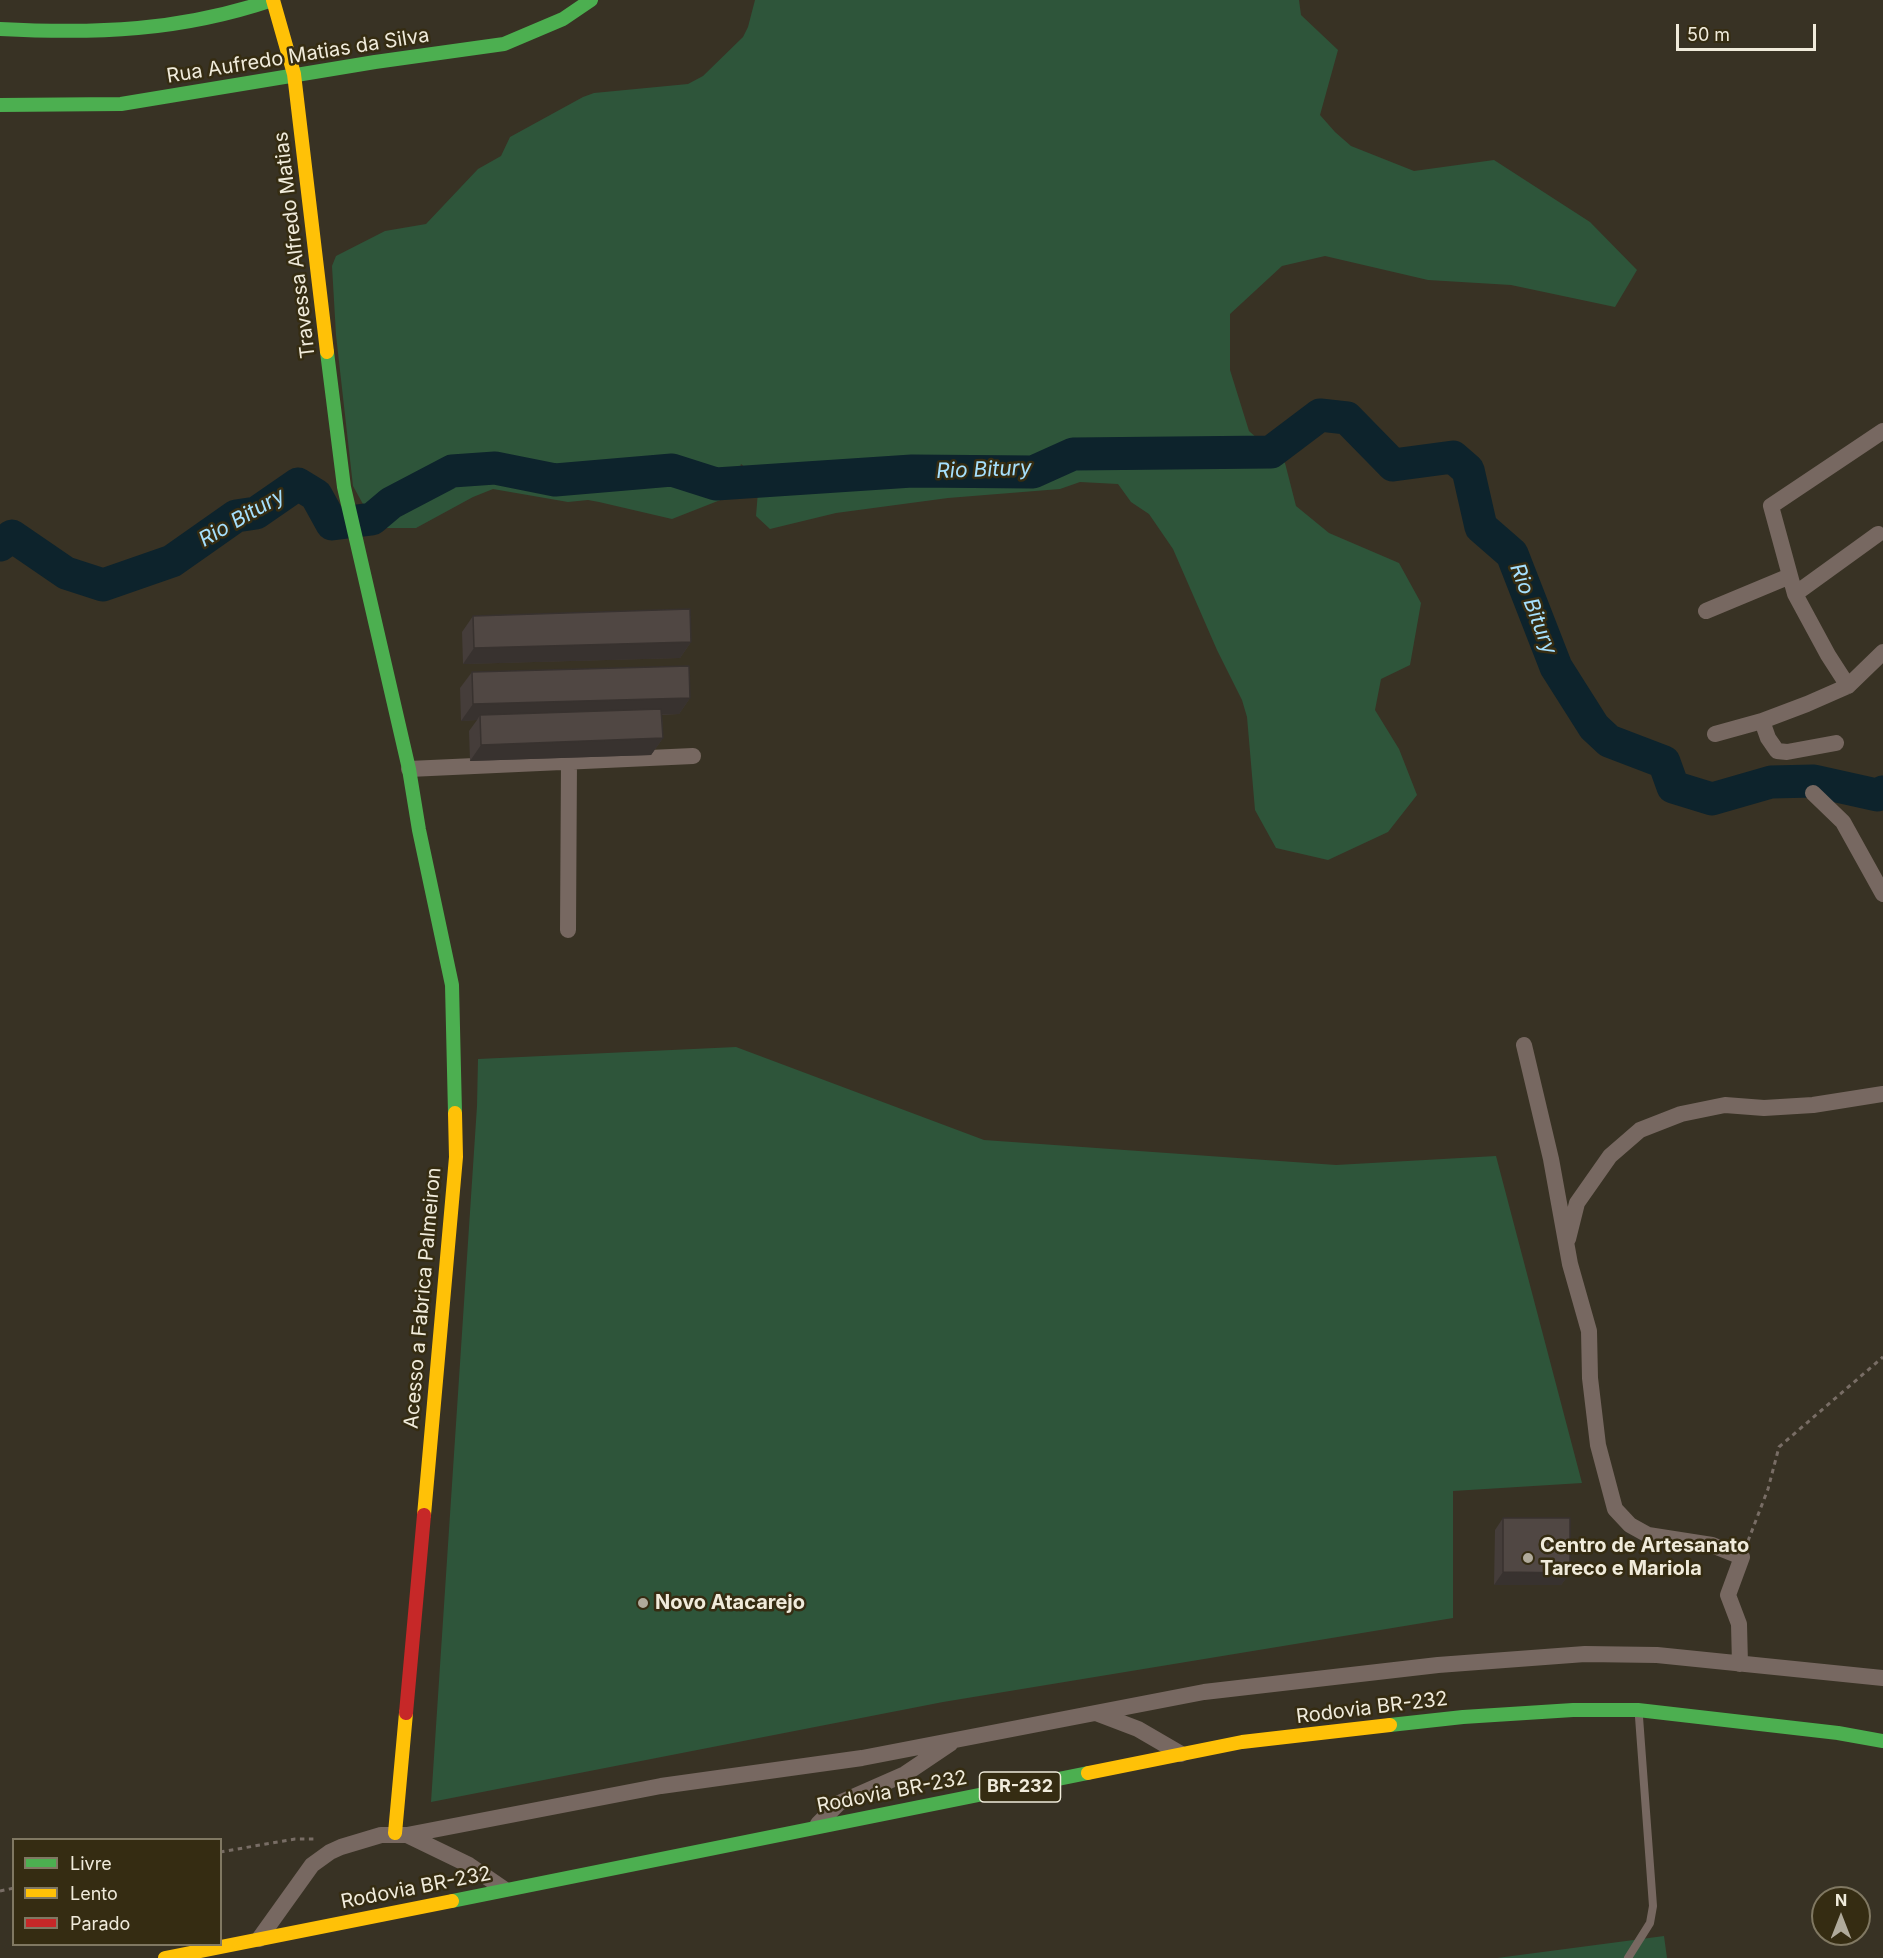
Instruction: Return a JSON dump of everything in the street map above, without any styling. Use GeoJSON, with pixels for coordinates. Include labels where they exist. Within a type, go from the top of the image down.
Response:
{"type":"FeatureCollection","features":[{"type":"Feature","properties":{"kind":"main road"},"geometry":{"type":"LineString","coordinates":[[0,29],[101,31],[180,24],[231,13],[273,0]]}},
{"type":"Feature","properties":{"kind":"main road","name":"Travessa Alfredo Matias"},"geometry":{"type":"LineString","coordinates":[[273,0],[294,74],[309,214],[344,487],[357,546]]}},
{"type":"Feature","properties":{"kind":"main road","name":"Rua Aufredo Matias da Silva"},"geometry":{"type":"LineString","coordinates":[[0,105],[122,104],[294,74],[504,44],[563,19],[591,0]]}},
{"type":"Feature","properties":{"kind":"main road","name":"Acesso a Fabrica Palmeiron"},"geometry":{"type":"LineString","coordinates":[[357,546],[409,769],[418,830],[452,985],[456,1157],[401,1834]]}},
{"type":"Feature","properties":{"kind":"main road","name":"Rodovia BR-232"},"geometry":{"type":"LineString","coordinates":[[165,1958],[1242,1742],[1463,1717],[1573,1710],[1638,1710],[1838,1733],[1883,1741]]}},
{"type":"Feature","properties":{"kind":"street"},"geometry":{"type":"LineString","coordinates":[[1848,686],[1828,655],[1795,594],[1771,506],[1883,431]]}},
{"type":"Feature","properties":{"kind":"street"},"geometry":{"type":"LineString","coordinates":[[1795,594],[1878,534]]}},
{"type":"Feature","properties":{"kind":"street"},"geometry":{"type":"LineString","coordinates":[[1706,611],[1790,576]]}},
{"type":"Feature","properties":{"kind":"street"},"geometry":{"type":"LineString","coordinates":[[1715,734],[1807,704],[1848,686],[1883,652]]}},
{"type":"Feature","properties":{"kind":"street"},"geometry":{"type":"LineString","coordinates":[[1762,720],[1768,738],[1777,751],[1787,752],[1836,743]]}},
{"type":"Feature","properties":{"kind":"street"},"geometry":{"type":"LineString","coordinates":[[409,769],[693,756]]}},
{"type":"Feature","properties":{"kind":"street"},"geometry":{"type":"LineString","coordinates":[[568,930],[569,761]]}},
{"type":"Feature","properties":{"kind":"street"},"geometry":{"type":"LineString","coordinates":[[1813,793],[1844,822],[1883,894]]}},
{"type":"Feature","properties":{"kind":"street"},"geometry":{"type":"LineString","coordinates":[[1524,1045],[1551,1160],[1570,1264],[1589,1331],[1590,1378],[1598,1445],[1615,1509],[1630,1525],[1648,1535],[1712,1545],[1742,1557],[1728,1595],[1739,1624],[1740,1664]]}},
{"type":"Feature","properties":{"kind":"street"},"geometry":{"type":"LineString","coordinates":[[1567,1246],[1577,1203],[1610,1156],[1640,1130],[1681,1114],[1725,1105],[1764,1108],[1813,1105],[1883,1094]]}},
{"type":"Feature","properties":{"kind":"street"},"geometry":{"type":"LineString","coordinates":[[259,1939],[312,1865],[330,1852],[366,1839],[661,1786],[861,1758],[1204,1692],[1472,1662],[1585,1654],[1657,1655],[1883,1678]]}},
{"type":"Feature","properties":{"kind":"street"},"geometry":{"type":"LineString","coordinates":[[1095,1713],[1138,1729],[1181,1754]]}},
{"type":"Feature","properties":{"kind":"street"},"geometry":{"type":"LineString","coordinates":[[814,1828],[839,1803],[905,1774],[957,1739]]}},
{"type":"Feature","properties":{"kind":"street"},"geometry":{"type":"LineString","coordinates":[[401,1834],[469,1865],[505,1890]]}},
{"type":"Feature","properties":{"kind":"lane"},"geometry":{"type":"LineString","coordinates":[[1628,1958],[1650,1923],[1653,1906],[1638,1710]]}},
{"type":"Feature","properties":{"kind":"path"},"geometry":{"type":"LineString","coordinates":[[1742,1557],[1768,1489],[1779,1447],[1883,1357]]}},
{"type":"Feature","properties":{"kind":"path"},"geometry":{"type":"LineString","coordinates":[[222,1852],[295,1839],[319,1839]]}},
{"type":"Feature","properties":{"kind":"green space"},"geometry":{"type":"Polygon","coordinates":[[[755,0],[1299,0],[1301,15],[1338,50],[1320,115],[1351,146],[1414,171],[1494,160],[1590,222],[1637,270],[1615,307],[1511,285],[1428,280],[1325,256],[1282,266],[1230,314],[1230,370],[1249,431],[1285,463],[1296,506],[1329,533],[1399,563],[1421,603],[1410,665],[1381,679],[1375,710],[1399,749],[1417,795],[1388,832],[1328,860],[1276,848],[1255,810],[1247,717],[1242,700],[1217,650],[1173,549],[1149,514],[1131,502],[1118,484],[1080,482],[1060,489],[948,498],[836,513],[770,529],[756,516],[759,479],[741,464],[728,497],[672,519],[588,500],[568,502],[493,489],[473,497],[416,528],[384,528],[374,524],[353,486],[336,335],[332,266],[336,256],[385,231],[426,224],[478,169],[501,156],[510,137],[583,97],[594,93],[688,84],[703,76],[743,37],[755,0]]]}},
{"type":"Feature","properties":{"kind":"green space"},"geometry":{"type":"Polygon","coordinates":[[[736,1047],[984,1140],[1336,1165],[1496,1156],[1582,1483],[1453,1491],[1453,1618],[943,1702],[431,1802],[477,1106],[478,1059],[736,1047]]]}},
{"type":"Feature","properties":{"kind":"green space"},"geometry":{"type":"Polygon","coordinates":[[[1664,1936],[1667,1958],[1497,1958],[1664,1936]]]}},
{"type":"Feature","properties":{"kind":"building"},"geometry":{"type":"Polygon","coordinates":[[[690,609],[691,642],[474,648],[473,616],[690,609]]]}},
{"type":"Feature","properties":{"kind":"building"},"geometry":{"type":"Polygon","coordinates":[[[689,666],[690,698],[473,704],[472,672],[689,666]]]}},
{"type":"Feature","properties":{"kind":"building"},"geometry":{"type":"Polygon","coordinates":[[[661,709],[663,738],[481,745],[480,715],[661,709]]]}},
{"type":"Feature","properties":{"kind":"building","name":"Centro de Artesanato Tareco e Mariola"},"geometry":{"type":"Polygon","coordinates":[[[1503,1518],[1570,1518],[1570,1573],[1503,1572],[1503,1518]]]}},
{"type":"Feature","properties":{"kind":"waterway","name":"Rio Bitury"},"geometry":{"type":"LineString","coordinates":[[0,545],[12,536],[66,573],[103,585],[172,561],[236,516],[256,513],[298,484],[316,495],[332,524],[372,519],[391,503],[452,471],[495,468],[555,480],[672,470],[716,484],[912,471],[1033,472],[1073,454],[1271,452],[1320,415],[1347,418],[1393,465],[1453,457],[1468,470],[1481,527],[1512,554],[1556,667],[1594,727],[1609,741],[1664,762],[1673,787],[1712,799],[1771,782],[1814,781],[1877,795],[1883,792]]}},
{"type":"Feature","properties":{"kind":"traffic: fast"},"geometry":{"type":"LineString","coordinates":[[0,29],[70,31],[138,28],[204,18],[272,0]]}},
{"type":"Feature","properties":{"kind":"traffic: fast"},"geometry":{"type":"LineString","coordinates":[[0,105],[121,104],[375,62],[504,44],[563,19],[591,0]]}},
{"type":"Feature","properties":{"kind":"traffic: fast"},"geometry":{"type":"LineString","coordinates":[[327,352],[344,487],[409,769],[419,830],[452,985],[455,1113]]}},
{"type":"Feature","properties":{"kind":"traffic: fast"},"geometry":{"type":"LineString","coordinates":[[1390,1725],[1463,1717],[1573,1710],[1638,1710],[1838,1733],[1883,1741]]}},
{"type":"Feature","properties":{"kind":"traffic: fast"},"geometry":{"type":"LineString","coordinates":[[452,1901],[1088,1773]]}},
{"type":"Feature","properties":{"kind":"traffic: slow"},"geometry":{"type":"LineString","coordinates":[[273,0],[294,74],[327,352]]}},
{"type":"Feature","properties":{"kind":"traffic: slow"},"geometry":{"type":"LineString","coordinates":[[424,1515],[456,1157],[455,1113]]}},
{"type":"Feature","properties":{"kind":"traffic: slow"},"geometry":{"type":"LineString","coordinates":[[395,1833],[406,1713]]}},
{"type":"Feature","properties":{"kind":"traffic: slow"},"geometry":{"type":"LineString","coordinates":[[1088,1773],[1242,1742],[1390,1725]]}},
{"type":"Feature","properties":{"kind":"traffic: slow"},"geometry":{"type":"LineString","coordinates":[[165,1958],[452,1901]]}},
{"type":"Feature","properties":{"kind":"traffic: jam"},"geometry":{"type":"LineString","coordinates":[[406,1713],[424,1515]]}},
{"type":"Feature","properties":{"kind":"place","name":"Centro de Artesanato Tareco e Mariola"},"geometry":{"type":"Point","coordinates":[1528,1558]}},
{"type":"Feature","properties":{"kind":"place","name":"Novo Atacarejo"},"geometry":{"type":"Point","coordinates":[643,1603]}}]}
